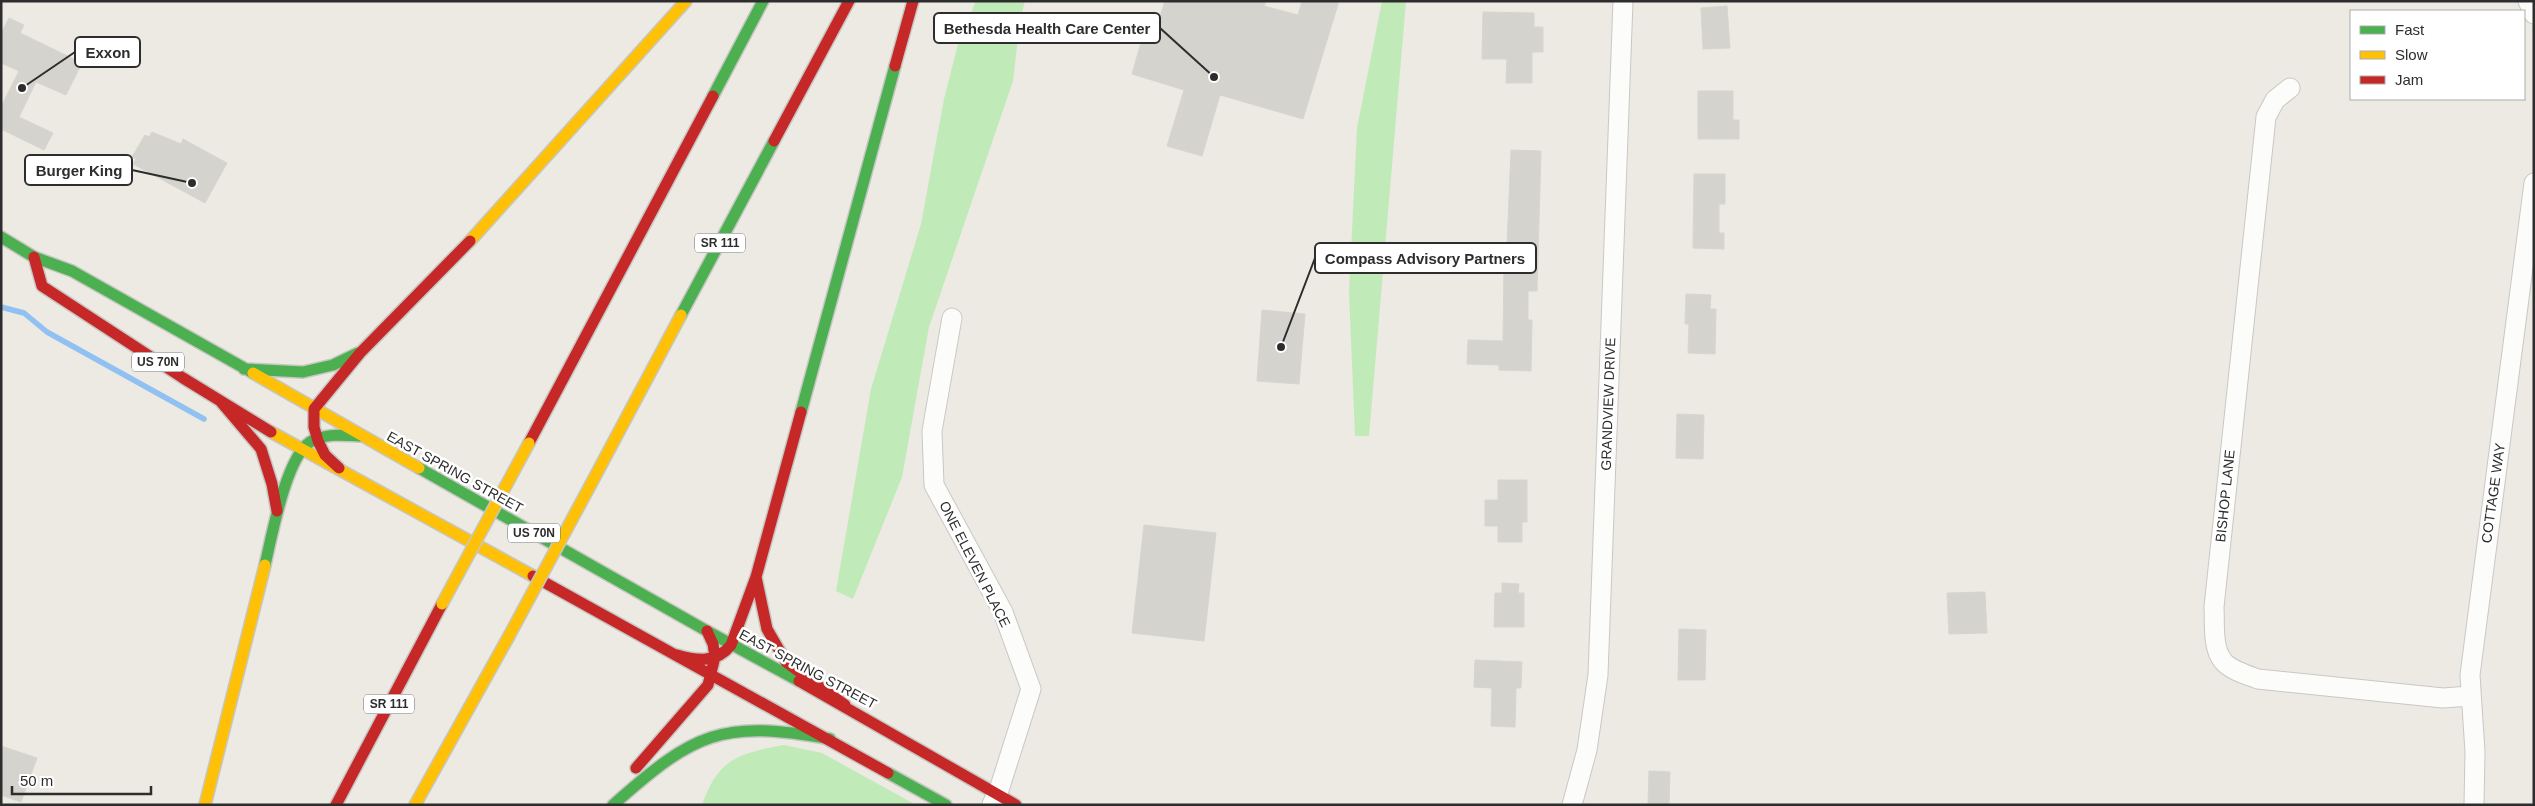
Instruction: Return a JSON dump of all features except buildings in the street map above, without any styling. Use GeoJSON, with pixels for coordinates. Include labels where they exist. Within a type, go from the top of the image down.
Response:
{"type":"FeatureCollection","features":[{"type":"Feature","properties":{"kind":"main road"},"geometry":{"type":"LineString","coordinates":[[339,468],[325,455],[317,438],[314,409],[360,353],[463,249],[686,1]]}},
{"type":"Feature","properties":{"kind":"main road","name":"SR 111"},"geometry":{"type":"LineString","coordinates":[[336,805],[763,1]]}},
{"type":"Feature","properties":{"kind":"main road","name":"SR 111"},"geometry":{"type":"LineString","coordinates":[[415,805],[592,484],[849,1]]}},
{"type":"Feature","properties":{"kind":"main road"},"geometry":{"type":"LineString","coordinates":[[677,655],[691,659],[715,658],[726,654],[756,577],[913,1]]}},
{"type":"Feature","properties":{"kind":"main road","name":"EAST SPRING STREET"},"geometry":{"type":"LineString","coordinates":[[1,237],[34,257],[72,271],[360,436],[707,631],[845,705],[995,799],[1016,805]]}},
{"type":"Feature","properties":{"kind":"main road","name":"US 70N"},"geometry":{"type":"LineString","coordinates":[[34,257],[42,286],[221,402],[946,805]]}},
{"type":"Feature","properties":{"kind":"main road"},"geometry":{"type":"LineString","coordinates":[[244,369],[303,372],[333,365],[360,353]]}},
{"type":"Feature","properties":{"kind":"main road"},"geometry":{"type":"LineString","coordinates":[[221,402],[261,449],[272,484],[278,514]]}},
{"type":"Feature","properties":{"kind":"main road"},"geometry":{"type":"LineString","coordinates":[[205,805],[278,514],[294,463],[302,448],[310,440],[337,434],[360,436]]}},
{"type":"Feature","properties":{"kind":"main road"},"geometry":{"type":"LineString","coordinates":[[756,577],[767,629],[786,662],[845,705]]}},
{"type":"Feature","properties":{"kind":"main road"},"geometry":{"type":"LineString","coordinates":[[604,805],[703,692],[712,675],[715,658],[715,646],[707,631]]}},
{"type":"Feature","properties":{"kind":"main road"},"geometry":{"type":"LineString","coordinates":[[612,805],[668,759],[705,738],[750,730],[778,730],[830,739]]}},
{"type":"Feature","properties":{"kind":"street","name":"GRANDVIEW DRIVE"},"geometry":{"type":"LineString","coordinates":[[1572,805],[1587,750],[1598,675],[1622,1]]}},
{"type":"Feature","properties":{"kind":"street"},"geometry":{"type":"LineString","coordinates":[[2528,1],[2534,14]]}},
{"type":"Feature","properties":{"kind":"street","name":"BISHOP LANE"},"geometry":{"type":"LineString","coordinates":[[2290,88],[2276,100],[2266,117],[2214,607],[2216,642],[2222,661],[2237,671],[2258,679],[2443,698],[2470,696]]}},
{"type":"Feature","properties":{"kind":"street","name":"COTTAGE WAY"},"geometry":{"type":"LineString","coordinates":[[2474,805],[2475,752],[2470,675],[2534,183]]}},
{"type":"Feature","properties":{"kind":"street","name":"ONE ELEVEN PLACE"},"geometry":{"type":"LineString","coordinates":[[952,318],[932,431],[934,485],[1003,612],[1031,688],[995,799]]}},
{"type":"Feature","properties":{"kind":"green space"},"geometry":{"type":"Polygon","coordinates":[[[976,1],[1025,1],[1020,20],[1013,81],[929,327],[902,477],[853,599],[836,591],[871,389],[921,224],[944,99],[958,44],[976,1]]]}},
{"type":"Feature","properties":{"kind":"green space"},"geometry":{"type":"Polygon","coordinates":[[[1382,1],[1406,1],[1369,436],[1355,436],[1349,292],[1357,128],[1382,1]]]}},
{"type":"Feature","properties":{"kind":"green space"},"geometry":{"type":"Polygon","coordinates":[[[784,745],[822,753],[916,805],[702,805],[715,777],[732,760],[755,751],[784,745]]]}},
{"type":"Feature","properties":{"kind":"waterway"},"geometry":{"type":"LineString","coordinates":[[1,307],[24,313],[47,332],[204,419]]}},
{"type":"Feature","properties":{"kind":"traffic: fast"},"geometry":{"type":"LineString","coordinates":[[713,96],[763,1]]}},
{"type":"Feature","properties":{"kind":"traffic: fast"},"geometry":{"type":"LineString","coordinates":[[801,412],[895,66]]}},
{"type":"Feature","properties":{"kind":"traffic: fast"},"geometry":{"type":"LineString","coordinates":[[681,315],[774,141]]}},
{"type":"Feature","properties":{"kind":"traffic: fast"},"geometry":{"type":"LineString","coordinates":[[1,237],[34,257],[72,271],[253,373]]}},
{"type":"Feature","properties":{"kind":"traffic: fast"},"geometry":{"type":"LineString","coordinates":[[244,369],[303,372],[333,365],[358,353]]}},
{"type":"Feature","properties":{"kind":"traffic: fast"},"geometry":{"type":"LineString","coordinates":[[265,565],[281,498],[287,480],[301,451],[310,442],[322,437],[335,435],[360,436]]}},
{"type":"Feature","properties":{"kind":"traffic: fast"},"geometry":{"type":"LineString","coordinates":[[419,468],[799,681]]}},
{"type":"Feature","properties":{"kind":"traffic: fast"},"geometry":{"type":"LineString","coordinates":[[613,805],[666,762],[689,747],[711,738],[735,732],[762,731],[793,733],[830,739]]}},
{"type":"Feature","properties":{"kind":"traffic: fast"},"geometry":{"type":"LineString","coordinates":[[888,773],[946,805]]}},
{"type":"Feature","properties":{"kind":"traffic: slow"},"geometry":{"type":"LineString","coordinates":[[470,241],[686,1]]}},
{"type":"Feature","properties":{"kind":"traffic: slow"},"geometry":{"type":"LineString","coordinates":[[591,484],[681,315]]}},
{"type":"Feature","properties":{"kind":"traffic: slow"},"geometry":{"type":"LineString","coordinates":[[253,373],[419,468]]}},
{"type":"Feature","properties":{"kind":"traffic: slow"},"geometry":{"type":"LineString","coordinates":[[271,432],[533,576]]}},
{"type":"Feature","properties":{"kind":"traffic: slow"},"geometry":{"type":"LineString","coordinates":[[442,604],[529,443]]}},
{"type":"Feature","properties":{"kind":"traffic: slow"},"geometry":{"type":"LineString","coordinates":[[509,636],[591,484]]}},
{"type":"Feature","properties":{"kind":"traffic: slow"},"geometry":{"type":"LineString","coordinates":[[205,805],[265,565]]}},
{"type":"Feature","properties":{"kind":"traffic: slow"},"geometry":{"type":"LineString","coordinates":[[415,805],[509,636]]}},
{"type":"Feature","properties":{"kind":"traffic: jam"},"geometry":{"type":"LineString","coordinates":[[774,141],[849,1]]}},
{"type":"Feature","properties":{"kind":"traffic: jam"},"geometry":{"type":"LineString","coordinates":[[895,66],[913,1]]}},
{"type":"Feature","properties":{"kind":"traffic: jam"},"geometry":{"type":"LineString","coordinates":[[529,443],[713,96]]}},
{"type":"Feature","properties":{"kind":"traffic: jam"},"geometry":{"type":"LineString","coordinates":[[339,468],[325,455],[318,441],[314,427],[314,409],[360,353],[470,241]]}},
{"type":"Feature","properties":{"kind":"traffic: jam"},"geometry":{"type":"LineString","coordinates":[[34,257],[42,286],[183,378],[271,432]]}},
{"type":"Feature","properties":{"kind":"traffic: jam"},"geometry":{"type":"LineString","coordinates":[[221,402],[261,449],[272,484],[277,511]]}},
{"type":"Feature","properties":{"kind":"traffic: jam"},"geometry":{"type":"LineString","coordinates":[[677,655],[699,659],[713,658],[731,645],[756,577],[801,412]]}},
{"type":"Feature","properties":{"kind":"traffic: jam"},"geometry":{"type":"LineString","coordinates":[[533,576],[888,773]]}},
{"type":"Feature","properties":{"kind":"traffic: jam"},"geometry":{"type":"LineString","coordinates":[[756,577],[767,629],[786,662],[845,705]]}},
{"type":"Feature","properties":{"kind":"traffic: jam"},"geometry":{"type":"LineString","coordinates":[[336,805],[442,604]]}},
{"type":"Feature","properties":{"kind":"traffic: jam"},"geometry":{"type":"LineString","coordinates":[[636,768],[708,685],[715,657],[713,644],[707,631]]}},
{"type":"Feature","properties":{"kind":"traffic: jam"},"geometry":{"type":"LineString","coordinates":[[799,681],[1016,805]]}},
{"type":"Feature","properties":{"kind":"place","name":"Bethesda Health Care Center"},"geometry":{"type":"Point","coordinates":[1214,77]}},
{"type":"Feature","properties":{"kind":"place","name":"Exxon"},"geometry":{"type":"Point","coordinates":[22,88]}},
{"type":"Feature","properties":{"kind":"place","name":"Burger King"},"geometry":{"type":"Point","coordinates":[192,183]}},
{"type":"Feature","properties":{"kind":"place","name":"Compass Advisory Partners"},"geometry":{"type":"Point","coordinates":[1281,347]}}]}
